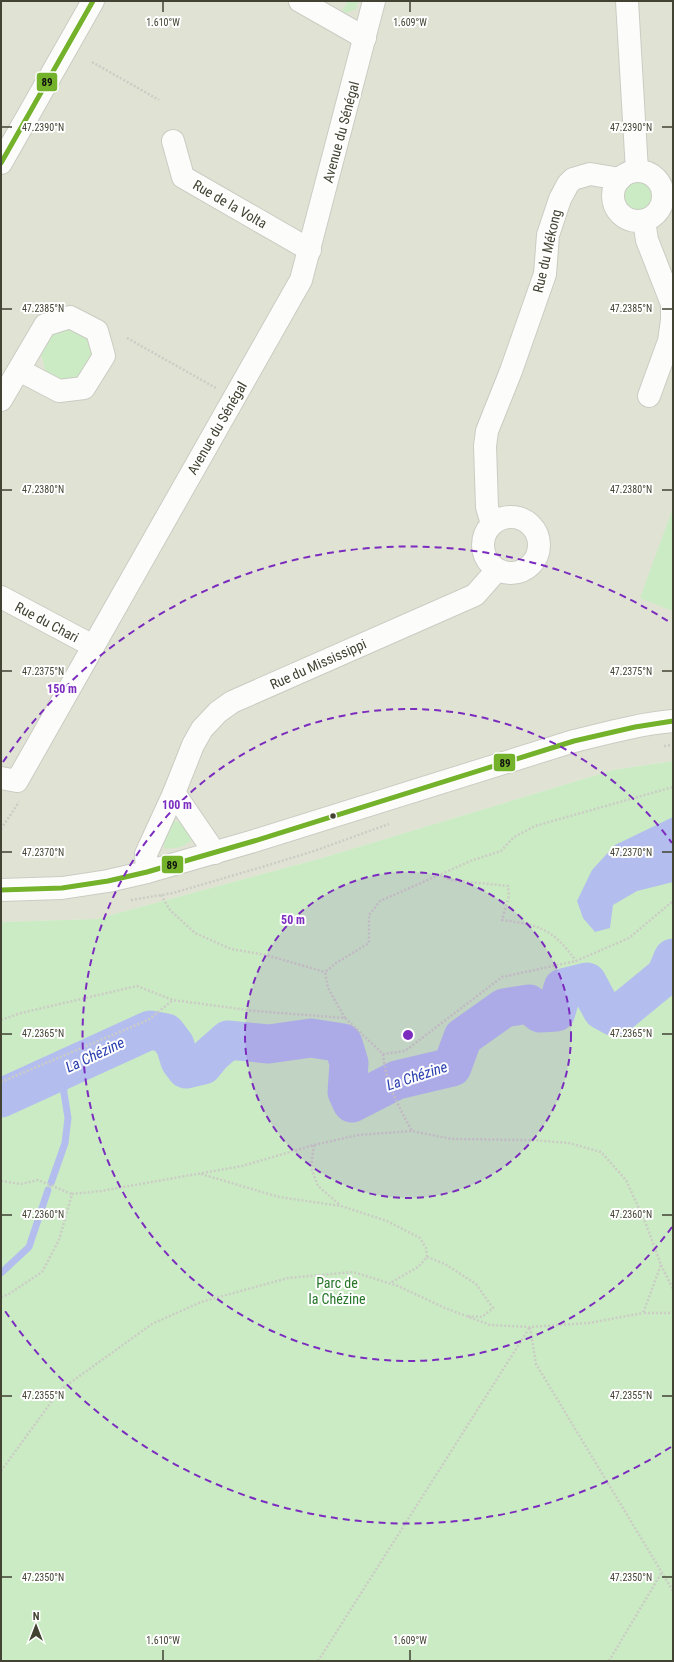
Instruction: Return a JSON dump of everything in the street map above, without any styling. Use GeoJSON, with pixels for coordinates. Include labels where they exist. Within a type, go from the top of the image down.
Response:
{"type":"FeatureCollection","features":[{"type":"Feature","properties":{"kind":"street"},"geometry":{"type":"LineString","coordinates":[[1,163],[93,1]]}},
{"type":"Feature","properties":{"kind":"street"},"geometry":{"type":"LineString","coordinates":[[300,1],[365,38]]}},
{"type":"Feature","properties":{"kind":"street","name":"Avenue du Sénégal"},"geometry":{"type":"LineString","coordinates":[[1,778],[16,781],[301,280],[374,1]]}},
{"type":"Feature","properties":{"kind":"street"},"geometry":{"type":"LineString","coordinates":[[627,1],[628,175]]}},
{"type":"Feature","properties":{"kind":"street","name":"Rue de la Volta"},"geometry":{"type":"LineString","coordinates":[[173,141],[183,178],[310,250]]}},
{"type":"Feature","properties":{"kind":"street","name":"Rue du Mékong"},"geometry":{"type":"LineString","coordinates":[[492,524],[487,507],[485,446],[487,431],[511,371],[545,274],[548,235],[560,199],[568,184],[573,179],[590,174],[628,175]]}},
{"type":"Feature","properties":{"kind":"street"},"geometry":{"type":"LineString","coordinates":[[651,174],[667,182],[661,207],[651,218],[644,221],[628,219],[621,215],[616,209],[613,193],[615,186],[628,175],[651,174]]}},
{"type":"Feature","properties":{"kind":"street"},"geometry":{"type":"LineString","coordinates":[[644,221],[647,240],[672,304],[672,320],[669,341],[649,396]]}},
{"type":"Feature","properties":{"kind":"street"},"geometry":{"type":"LineString","coordinates":[[1,400],[18,370]]}},
{"type":"Feature","properties":{"kind":"street"},"geometry":{"type":"LineString","coordinates":[[505,517],[513,517],[526,521],[533,527],[538,536],[539,548],[535,560],[530,566],[513,574],[497,570],[490,564],[484,555],[483,543],[487,529],[492,524],[505,517]]}},
{"type":"Feature","properties":{"kind":"street","name":"Rue du Mississippi"},"geometry":{"type":"LineString","coordinates":[[147,872],[146,854],[174,793],[193,745],[202,729],[218,712],[232,702],[475,595],[497,570]]}},
{"type":"Feature","properties":{"kind":"street","name":"Rue du Chari"},"geometry":{"type":"LineString","coordinates":[[1,597],[93,646]]}},
{"type":"Feature","properties":{"kind":"street"},"geometry":{"type":"LineString","coordinates":[[1,890],[62,888],[108,881],[147,872],[214,853],[574,741],[625,728],[653,723],[673,722]]}},
{"type":"Feature","properties":{"kind":"street"},"geometry":{"type":"LineString","coordinates":[[174,793],[214,853]]}},
{"type":"Feature","properties":{"kind":"path"},"geometry":{"type":"LineString","coordinates":[[92,62],[159,100]]}},
{"type":"Feature","properties":{"kind":"path"},"geometry":{"type":"LineString","coordinates":[[127,338],[221,391]]}},
{"type":"Feature","properties":{"kind":"path"},"geometry":{"type":"LineString","coordinates":[[325,972],[336,963],[369,943],[369,915],[380,900],[473,860],[501,850],[514,837],[535,826],[673,787]]}},
{"type":"Feature","properties":{"kind":"path"},"geometry":{"type":"LineString","coordinates":[[1,829],[20,800]]}},
{"type":"Feature","properties":{"kind":"path"},"geometry":{"type":"LineString","coordinates":[[440,875],[450,880],[508,886],[509,896],[502,920],[526,923],[546,930],[559,941],[576,961]]}},
{"type":"Feature","properties":{"kind":"path"},"geometry":{"type":"LineString","coordinates":[[161,895],[170,910],[195,933],[231,949],[266,955],[325,972]]}},
{"type":"Feature","properties":{"kind":"path"},"geometry":{"type":"LineString","coordinates":[[383,1054],[405,1051],[502,977],[576,961],[629,938],[673,901]]}},
{"type":"Feature","properties":{"kind":"path"},"geometry":{"type":"LineString","coordinates":[[325,972],[328,988],[345,1018],[383,1054],[385,1072],[396,1103],[412,1131]]}},
{"type":"Feature","properties":{"kind":"path"},"geometry":{"type":"LineString","coordinates":[[1,1020],[21,1013],[136,986],[173,1000],[255,1011],[345,1018]]}},
{"type":"Feature","properties":{"kind":"path"},"geometry":{"type":"LineString","coordinates":[[1,1082],[148,1020],[173,1000]]}},
{"type":"Feature","properties":{"kind":"path"},"geometry":{"type":"LineString","coordinates":[[1,1181],[22,1184],[38,1180],[72,1194],[201,1174],[242,1166],[314,1145],[358,1135],[412,1131],[452,1139],[532,1140],[569,1143],[601,1152],[626,1180],[646,1224],[661,1265],[673,1289]]}},
{"type":"Feature","properties":{"kind":"path"},"geometry":{"type":"LineString","coordinates":[[314,1145],[311,1167],[318,1186],[341,1206]]}},
{"type":"Feature","properties":{"kind":"path"},"geometry":{"type":"LineString","coordinates":[[201,1174],[279,1197],[341,1206],[387,1220],[420,1238],[426,1248],[427,1257],[418,1267],[390,1283]]}},
{"type":"Feature","properties":{"kind":"path"},"geometry":{"type":"LineString","coordinates":[[1,1297],[9,1294],[42,1272],[59,1240],[72,1194]]}},
{"type":"Feature","properties":{"kind":"path"},"geometry":{"type":"LineString","coordinates":[[427,1257],[445,1264],[476,1284],[493,1308],[482,1317],[464,1315]]}},
{"type":"Feature","properties":{"kind":"path"},"geometry":{"type":"LineString","coordinates":[[643,1313],[661,1265]]}},
{"type":"Feature","properties":{"kind":"path"},"geometry":{"type":"LineString","coordinates":[[1,1471],[60,1390],[152,1324],[201,1302],[288,1278],[354,1272],[390,1283],[490,1325],[530,1328],[589,1323],[643,1313],[673,1313]]}},
{"type":"Feature","properties":{"kind":"path"},"geometry":{"type":"LineString","coordinates":[[530,1328],[536,1364],[673,1591]]}},
{"type":"Feature","properties":{"kind":"path"},"geometry":{"type":"LineString","coordinates":[[318,1661],[530,1328]]}},
{"type":"Feature","properties":{"kind":"path"},"geometry":{"type":"LineString","coordinates":[[609,1661],[662,1572]]}},
{"type":"Feature","properties":{"kind":"shaded area"},"geometry":{"type":"Polygon","coordinates":[[[1,1],[673,1],[673,761],[613,770],[322,858],[96,919],[1,922],[1,1]]]}},
{"type":"Feature","properties":{"kind":"green space"},"geometry":{"type":"Polygon","coordinates":[[[348,1],[358,1],[356,9],[346,13],[342,11],[348,1]]]}},
{"type":"Feature","properties":{"kind":"green space"},"geometry":{"type":"Polygon","coordinates":[[[637,182],[648,186],[652,197],[648,208],[637,212],[626,208],[622,197],[626,186],[637,182]]]}},
{"type":"Feature","properties":{"kind":"green space"},"geometry":{"type":"Polygon","coordinates":[[[72,326],[89,336],[93,355],[80,376],[62,380],[45,370],[40,349],[52,330],[72,326]]]}},
{"type":"Feature","properties":{"kind":"green space"},"geometry":{"type":"Polygon","coordinates":[[[673,508],[673,611],[640,598],[673,508]]]}},
{"type":"Feature","properties":{"kind":"green space","name":"Parc de la Chézine"},"geometry":{"type":"Polygon","coordinates":[[[673,761],[673,1661],[1,1661],[1,922],[96,919],[322,858],[613,770],[673,761]]]}},
{"type":"Feature","properties":{"kind":"green space"},"geometry":{"type":"Polygon","coordinates":[[[175,821],[181,823],[186,828],[190,835],[191,841],[181,847],[165,849],[163,843],[172,823],[175,821]]]}},
{"type":"Feature","properties":{"kind":"water"},"geometry":{"type":"Polygon","coordinates":[[[673,817],[673,882],[637,891],[613,905],[610,928],[595,932],[583,918],[577,901],[592,870],[615,845],[673,817]]]}},
{"type":"Feature","properties":{"kind":"waterway","name":"La Chézine"},"geometry":{"type":"LineString","coordinates":[[1,1098],[150,1030],[166,1033],[175,1045],[180,1061],[186,1069],[203,1065],[211,1055],[228,1040],[269,1044],[311,1038],[343,1043],[349,1063],[347,1092],[352,1103],[397,1080],[452,1067],[463,1037],[504,1008],[529,1004],[540,1013],[556,1012],[563,988],[587,982],[602,1010],[615,1017],[666,975],[673,958]]}},
{"type":"Feature","properties":{"kind":"waterway"},"geometry":{"type":"LineString","coordinates":[[51,1183],[65,1143],[68,1118],[64,1093],[63,1070]]}},
{"type":"Feature","properties":{"kind":"waterway"},"geometry":{"type":"LineString","coordinates":[[1,1273],[29,1247],[48,1190]]}},
{"type":"Feature","properties":{"kind":"transit line","name":"89"},"geometry":{"type":"LineString","coordinates":[[1,163],[93,1]]}},
{"type":"Feature","properties":{"kind":"transit line","name":"89"},"geometry":{"type":"LineString","coordinates":[[1,890],[62,888],[108,881],[147,872],[254,841],[574,741],[635,727],[673,721]]}}]}
